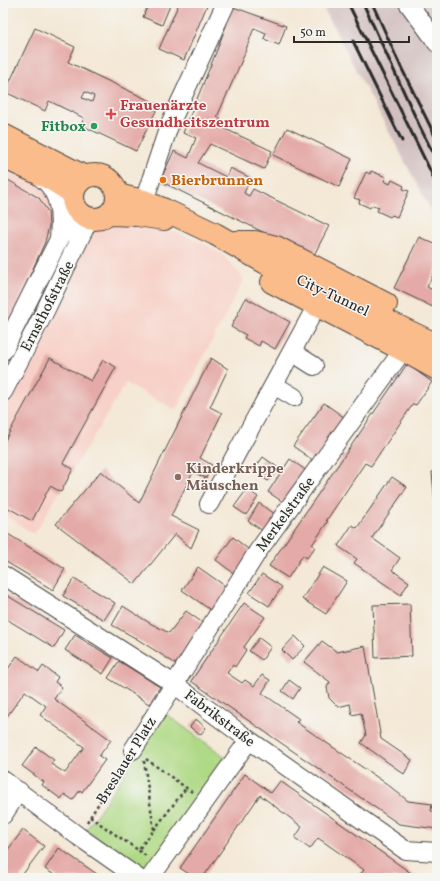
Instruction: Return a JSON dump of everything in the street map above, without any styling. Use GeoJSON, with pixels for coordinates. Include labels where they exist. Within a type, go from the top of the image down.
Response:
{"type":"FeatureCollection","features":[{"type":"Feature","properties":{"kind":"main road"},"geometry":{"type":"LineString","coordinates":[[3,135],[81,200],[100,219],[113,205],[115,188],[106,178],[92,175],[81,200]]}},
{"type":"Feature","properties":{"kind":"main road"},"geometry":{"type":"LineString","coordinates":[[3,156],[52,179],[81,200]]}},
{"type":"Feature","properties":{"kind":"main road"},"geometry":{"type":"LineString","coordinates":[[113,205],[141,208]]}},
{"type":"Feature","properties":{"kind":"main road","name":"City-Tunnel"},"geometry":{"type":"LineString","coordinates":[[141,208],[189,222],[230,242],[266,263],[437,344]]}},
{"type":"Feature","properties":{"kind":"main road"},"geometry":{"type":"LineString","coordinates":[[230,242],[256,274],[437,369]]}},
{"type":"Feature","properties":{"kind":"main road"},"geometry":{"type":"LineString","coordinates":[[230,242],[255,242],[276,247],[437,332]]}},
{"type":"Feature","properties":{"kind":"street"},"geometry":{"type":"LineString","coordinates":[[141,208],[169,126],[226,3]]}},
{"type":"Feature","properties":{"kind":"street"},"geometry":{"type":"LineString","coordinates":[[408,3],[437,43]]}},
{"type":"Feature","properties":{"kind":"street"},"geometry":{"type":"LineString","coordinates":[[28,169],[42,178],[55,194],[61,222],[59,239]]}},
{"type":"Feature","properties":{"kind":"street","name":"Ernsthofstraße"},"geometry":{"type":"LineString","coordinates":[[3,351],[59,239],[81,200]]}},
{"type":"Feature","properties":{"kind":"street","name":"Ernsthofstraße"},"geometry":{"type":"LineString","coordinates":[[3,392],[45,311],[81,200]]}},
{"type":"Feature","properties":{"kind":"street"},"geometry":{"type":"LineString","coordinates":[[209,504],[317,306]]}},
{"type":"Feature","properties":{"kind":"street","name":"Merkelstraße"},"geometry":{"type":"LineString","coordinates":[[174,684],[258,551],[403,350]]}},
{"type":"Feature","properties":{"kind":"street"},"geometry":{"type":"LineString","coordinates":[[292,352],[314,366]]}},
{"type":"Feature","properties":{"kind":"street"},"geometry":{"type":"LineString","coordinates":[[274,385],[294,397]]}},
{"type":"Feature","properties":{"kind":"street","name":"Fabrikstraße"},"geometry":{"type":"LineString","coordinates":[[3,575],[174,684],[249,740],[405,850],[437,852]]}},
{"type":"Feature","properties":{"kind":"street","name":"Breslauer Platz"},"geometry":{"type":"LineString","coordinates":[[133,750],[174,684]]}},
{"type":"Feature","properties":{"kind":"street"},"geometry":{"type":"LineString","coordinates":[[155,872],[249,740]]}},
{"type":"Feature","properties":{"kind":"street"},"geometry":{"type":"LineString","coordinates":[[3,780],[78,836],[138,878]]}},
{"type":"Feature","properties":{"kind":"street"},"geometry":{"type":"LineString","coordinates":[[3,815],[19,792]]}},
{"type":"Feature","properties":{"kind":"path","name":"Breslauer Platz"},"geometry":{"type":"LineString","coordinates":[[78,836],[133,750]]}},
{"type":"Feature","properties":{"kind":"path"},"geometry":{"type":"LineString","coordinates":[[154,830],[144,758],[205,802]]}},
{"type":"Feature","properties":{"kind":"path"},"geometry":{"type":"LineString","coordinates":[[138,850],[186,788]]}},
{"type":"Feature","properties":{"kind":"path"},"geometry":{"type":"LineString","coordinates":[[90,817],[138,850],[155,872]]}},
{"type":"Feature","properties":{"kind":"shaded area"},"geometry":{"type":"Polygon","coordinates":[[[321,3],[437,3],[437,222],[338,36],[321,3]]]}},
{"type":"Feature","properties":{"kind":"shaded area"},"geometry":{"type":"Polygon","coordinates":[[[3,165],[34,180],[65,211],[86,229],[98,229],[114,225],[147,227],[176,232],[203,243],[223,255],[244,279],[176,410],[126,383],[34,534],[3,514],[3,165]]]}},
{"type":"Feature","properties":{"kind":"green space"},"geometry":{"type":"Polygon","coordinates":[[[166,714],[228,759],[144,871],[86,830],[166,714]]]}},
{"type":"Feature","properties":{"kind":"building"},"geometry":{"type":"Polygon","coordinates":[[[149,3],[171,3],[162,25],[143,17],[149,3]]]}},
{"type":"Feature","properties":{"kind":"building"},"geometry":{"type":"Polygon","coordinates":[[[179,3],[208,3],[184,60],[159,49],[179,3]]]}},
{"type":"Feature","properties":{"kind":"building"},"geometry":{"type":"Polygon","coordinates":[[[233,7],[286,26],[279,45],[264,39],[266,33],[254,28],[242,60],[217,117],[221,118],[217,125],[272,151],[264,169],[210,144],[198,163],[226,177],[230,168],[251,178],[244,193],[249,196],[253,189],[329,226],[314,255],[273,237],[160,181],[174,151],[188,158],[196,138],[183,133],[233,7]]]}},
{"type":"Feature","properties":{"kind":"building"},"geometry":{"type":"Polygon","coordinates":[[[35,28],[75,47],[68,62],[159,105],[136,151],[81,125],[84,118],[49,101],[45,111],[5,92],[35,28]],[[85,92],[82,98],[92,102],[94,96],[85,92]]]}},
{"type":"Feature","properties":{"kind":"building"},"geometry":{"type":"Polygon","coordinates":[[[287,128],[352,159],[339,187],[273,155],[287,128]]]}},
{"type":"Feature","properties":{"kind":"building"},"geometry":{"type":"Polygon","coordinates":[[[371,171],[386,177],[384,181],[390,184],[392,180],[404,186],[403,189],[409,191],[397,217],[392,215],[390,217],[377,211],[379,207],[372,205],[370,208],[359,203],[360,200],[354,198],[366,172],[370,174],[371,171]]]}},
{"type":"Feature","properties":{"kind":"building"},"geometry":{"type":"Polygon","coordinates":[[[3,177],[39,198],[48,212],[49,226],[45,242],[14,311],[3,329],[3,177]]]}},
{"type":"Feature","properties":{"kind":"building"},"geometry":{"type":"Polygon","coordinates":[[[419,237],[437,245],[437,267],[427,287],[437,292],[437,309],[394,288],[419,237]]]}},
{"type":"Feature","properties":{"kind":"building"},"geometry":{"type":"Polygon","coordinates":[[[246,298],[290,322],[275,349],[261,341],[259,346],[244,338],[246,335],[231,327],[246,298]]]}},
{"type":"Feature","properties":{"kind":"building"},"geometry":{"type":"Polygon","coordinates":[[[50,358],[91,381],[103,360],[116,367],[63,463],[73,469],[61,492],[50,486],[32,521],[3,505],[3,444],[50,358]]]}},
{"type":"Feature","properties":{"kind":"building"},"geometry":{"type":"Polygon","coordinates":[[[211,358],[228,369],[210,407],[222,413],[200,458],[212,465],[206,478],[193,472],[171,516],[199,530],[191,548],[175,534],[135,584],[56,524],[101,471],[139,503],[211,358]]]}},
{"type":"Feature","properties":{"kind":"building"},"geometry":{"type":"Polygon","coordinates":[[[407,364],[432,382],[416,405],[413,404],[371,466],[365,463],[326,521],[328,521],[312,545],[315,547],[307,558],[303,555],[288,578],[269,566],[407,364]]]}},
{"type":"Feature","properties":{"kind":"building"},"geometry":{"type":"Polygon","coordinates":[[[324,403],[345,418],[314,461],[293,446],[324,403]]]}},
{"type":"Feature","properties":{"kind":"building"},"geometry":{"type":"Polygon","coordinates":[[[263,457],[277,467],[268,481],[253,471],[263,457]]]}},
{"type":"Feature","properties":{"kind":"building"},"geometry":{"type":"Polygon","coordinates":[[[290,459],[308,472],[286,504],[268,492],[290,459]]]}},
{"type":"Feature","properties":{"kind":"building"},"geometry":{"type":"Polygon","coordinates":[[[437,471],[437,514],[436,514],[432,472],[437,471]]]}},
{"type":"Feature","properties":{"kind":"building"},"geometry":{"type":"Polygon","coordinates":[[[392,477],[407,487],[372,538],[400,558],[392,570],[409,582],[401,595],[354,563],[357,559],[338,546],[352,525],[357,528],[392,477]]]}},
{"type":"Feature","properties":{"kind":"building"},"geometry":{"type":"Polygon","coordinates":[[[247,489],[258,497],[246,515],[234,507],[247,489]]]}},
{"type":"Feature","properties":{"kind":"building"},"geometry":{"type":"Polygon","coordinates":[[[259,503],[278,516],[266,533],[248,521],[259,503]]]}},
{"type":"Feature","properties":{"kind":"building"},"geometry":{"type":"Polygon","coordinates":[[[3,531],[65,569],[53,590],[3,560],[3,531]]]}},
{"type":"Feature","properties":{"kind":"building"},"geometry":{"type":"Polygon","coordinates":[[[233,537],[253,553],[236,575],[216,560],[233,537]]]}},
{"type":"Feature","properties":{"kind":"building"},"geometry":{"type":"Polygon","coordinates":[[[198,567],[228,588],[212,611],[182,590],[198,567]]]}},
{"type":"Feature","properties":{"kind":"building"},"geometry":{"type":"Polygon","coordinates":[[[323,567],[347,581],[326,614],[302,599],[323,567]]]}},
{"type":"Feature","properties":{"kind":"building"},"geometry":{"type":"Polygon","coordinates":[[[262,574],[282,587],[269,606],[249,593],[262,574]]]}},
{"type":"Feature","properties":{"kind":"building"},"geometry":{"type":"Polygon","coordinates":[[[74,578],[115,603],[104,620],[63,596],[74,578]]]}},
{"type":"Feature","properties":{"kind":"building"},"geometry":{"type":"Polygon","coordinates":[[[3,593],[64,630],[54,648],[3,617],[3,593]]]}},
{"type":"Feature","properties":{"kind":"building"},"geometry":{"type":"Polygon","coordinates":[[[244,603],[265,617],[244,647],[246,650],[235,667],[233,665],[227,673],[242,683],[245,680],[254,686],[262,675],[270,680],[262,693],[299,719],[296,722],[387,784],[408,801],[432,804],[431,811],[437,811],[437,829],[399,824],[191,681],[244,603]]]}},
{"type":"Feature","properties":{"kind":"building"},"geometry":{"type":"Polygon","coordinates":[[[410,604],[412,656],[375,658],[373,605],[410,604]]]}},
{"type":"Feature","properties":{"kind":"building"},"geometry":{"type":"Polygon","coordinates":[[[123,606],[169,633],[186,611],[203,623],[176,664],[112,625],[123,606]]]}},
{"type":"Feature","properties":{"kind":"building"},"geometry":{"type":"Polygon","coordinates":[[[75,635],[113,658],[103,674],[65,650],[75,635]]]}},
{"type":"Feature","properties":{"kind":"building"},"geometry":{"type":"Polygon","coordinates":[[[295,636],[305,646],[292,660],[282,650],[295,636]]]}},
{"type":"Feature","properties":{"kind":"building"},"geometry":{"type":"Polygon","coordinates":[[[259,638],[271,647],[262,660],[249,651],[259,638]]]}},
{"type":"Feature","properties":{"kind":"building"},"geometry":{"type":"Polygon","coordinates":[[[322,641],[337,652],[365,646],[381,739],[412,760],[404,774],[361,743],[366,735],[361,713],[352,715],[350,704],[338,707],[329,698],[327,687],[330,682],[304,662],[322,641]]]}},
{"type":"Feature","properties":{"kind":"building"},"geometry":{"type":"Polygon","coordinates":[[[17,656],[39,672],[43,666],[58,677],[55,682],[62,687],[54,699],[111,740],[99,756],[105,760],[82,792],[80,790],[73,800],[64,794],[61,799],[42,785],[44,782],[22,766],[36,747],[54,760],[51,764],[65,773],[84,747],[40,715],[46,706],[25,691],[3,722],[3,676],[17,656]]]}},
{"type":"Feature","properties":{"kind":"building"},"geometry":{"type":"Polygon","coordinates":[[[119,661],[160,687],[149,704],[108,678],[119,661]]]}},
{"type":"Feature","properties":{"kind":"building"},"geometry":{"type":"Polygon","coordinates":[[[289,680],[300,688],[293,699],[282,691],[289,680]]]}},
{"type":"Feature","properties":{"kind":"building"},"geometry":{"type":"Polygon","coordinates":[[[196,719],[206,728],[200,735],[190,727],[196,719]]]}},
{"type":"Feature","properties":{"kind":"building"},"geometry":{"type":"Polygon","coordinates":[[[245,774],[271,793],[280,781],[418,878],[357,878],[364,870],[318,838],[310,849],[295,838],[302,827],[260,795],[204,876],[207,878],[195,878],[180,868],[245,774]]]}},
{"type":"Feature","properties":{"kind":"building"},"geometry":{"type":"Polygon","coordinates":[[[23,830],[44,846],[20,878],[3,878],[3,856],[23,830]]]}},
{"type":"Feature","properties":{"kind":"building"},"geometry":{"type":"Polygon","coordinates":[[[59,848],[103,878],[59,878],[45,869],[59,848]]]}},
{"type":"Feature","properties":{"kind":"railway"},"geometry":{"type":"LineString","coordinates":[[348,3],[437,186]]}},
{"type":"Feature","properties":{"kind":"railway"},"geometry":{"type":"LineString","coordinates":[[363,3],[437,161]]}},
{"type":"Feature","properties":{"kind":"railway"},"geometry":{"type":"LineString","coordinates":[[372,3],[400,65],[437,140]]}},
{"type":"Feature","properties":{"kind":"railway"},"geometry":{"type":"LineString","coordinates":[[353,41],[402,141]]}},
{"type":"Feature","properties":{"kind":"place","name":"Frauenärzte Gesundheitszentrum"},"geometry":{"type":"Point","coordinates":[111,114]}},
{"type":"Feature","properties":{"kind":"place","name":"Fitbox"},"geometry":{"type":"Point","coordinates":[94,126]}},
{"type":"Feature","properties":{"kind":"place","name":"Bierbrunnen"},"geometry":{"type":"Point","coordinates":[163,180]}},
{"type":"Feature","properties":{"kind":"place","name":"Kinderkrippe Mäuschen"},"geometry":{"type":"Point","coordinates":[178,477]}}]}
